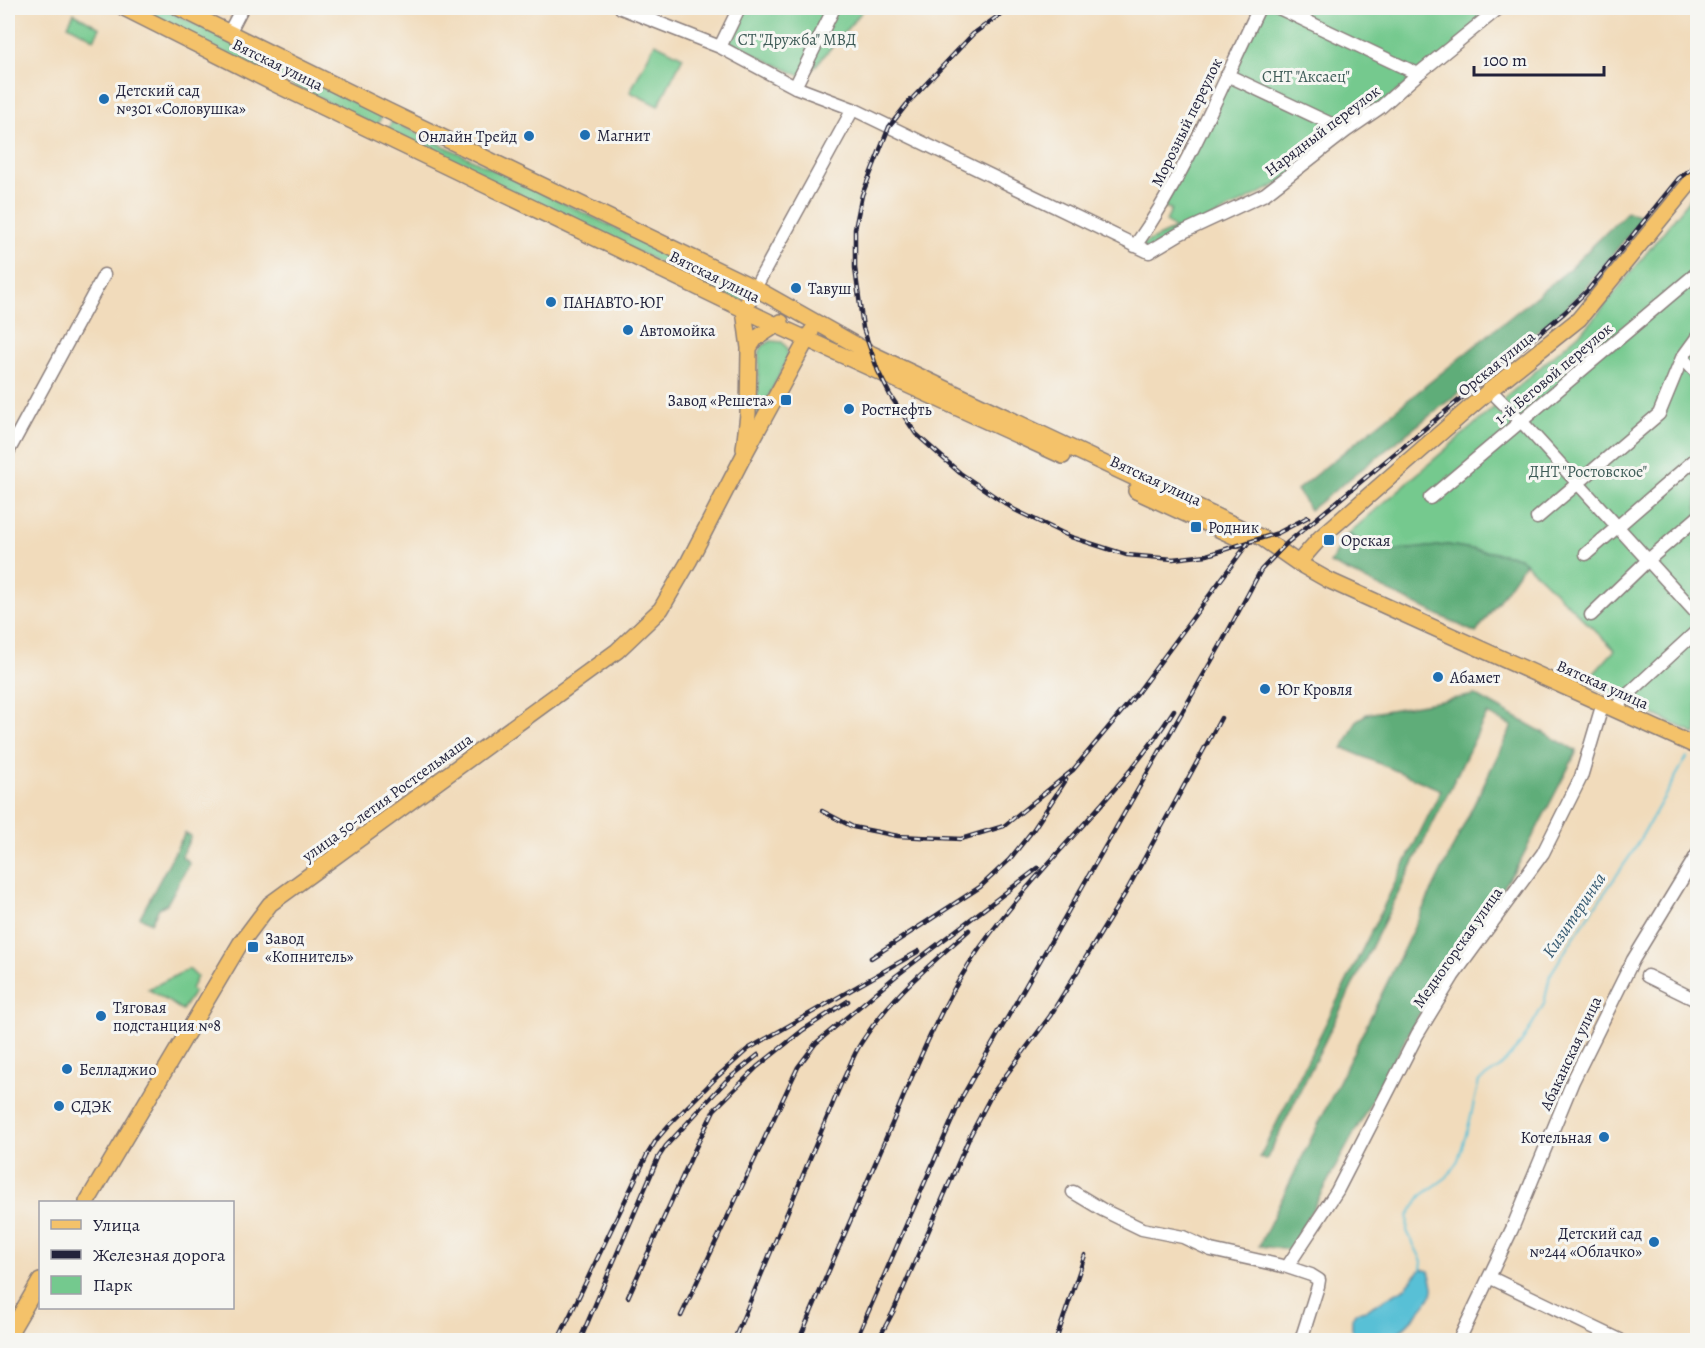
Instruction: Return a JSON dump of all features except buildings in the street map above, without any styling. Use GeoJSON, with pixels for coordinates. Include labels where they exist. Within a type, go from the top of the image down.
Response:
{"type":"FeatureCollection","features":[{"type":"Feature","properties":{"kind":"main road","name":"Вятская улица"},"geometry":{"type":"LineString","coordinates":[[124,8],[271,82],[744,310],[1266,551],[1298,563]]}},
{"type":"Feature","properties":{"kind":"main road","name":"Вятская улица"},"geometry":{"type":"LineString","coordinates":[[179,8],[755,288],[872,354],[1262,538],[1298,563],[1329,580],[1698,747]]}},
{"type":"Feature","properties":{"kind":"main road"},"geometry":{"type":"LineString","coordinates":[[378,133],[388,126],[388,111]]}},
{"type":"Feature","properties":{"kind":"main road","name":"Орская улица"},"geometry":{"type":"LineString","coordinates":[[1298,563],[1320,538],[1490,390],[1579,319],[1698,173]]}},
{"type":"Feature","properties":{"kind":"main road"},"geometry":{"type":"LineString","coordinates":[[744,455],[748,414],[749,348],[744,310],[755,288]]}},
{"type":"Feature","properties":{"kind":"main road"},"geometry":{"type":"LineString","coordinates":[[749,348],[756,339],[799,312]]}},
{"type":"Feature","properties":{"kind":"main road","name":"улица 50-летия Ростсельмаша"},"geometry":{"type":"LineString","coordinates":[[88,1201],[240,944],[270,904],[616,651],[661,609],[817,322]]}},
{"type":"Feature","properties":{"kind":"main road"},"geometry":{"type":"LineString","coordinates":[[8,1336],[39,1283]]}},
{"type":"Feature","properties":{"kind":"street"},"geometry":{"type":"LineString","coordinates":[[229,33],[242,8]]}},
{"type":"Feature","properties":{"kind":"street"},"geometry":{"type":"LineString","coordinates":[[621,8],[720,47],[795,87],[853,109],[1136,246]]}},
{"type":"Feature","properties":{"kind":"street"},"geometry":{"type":"LineString","coordinates":[[720,47],[739,8]]}},
{"type":"Feature","properties":{"kind":"street"},"geometry":{"type":"LineString","coordinates":[[795,87],[834,8]]}},
{"type":"Feature","properties":{"kind":"street","name":"Морозный переулок"},"geometry":{"type":"LineString","coordinates":[[1136,246],[1176,182],[1259,8]]}},
{"type":"Feature","properties":{"kind":"street"},"geometry":{"type":"LineString","coordinates":[[1279,8],[1418,74]]}},
{"type":"Feature","properties":{"kind":"street","name":"Нарядный переулок"},"geometry":{"type":"LineString","coordinates":[[1136,246],[1149,252],[1179,234],[1265,194],[1381,107],[1491,9]]}},
{"type":"Feature","properties":{"kind":"street"},"geometry":{"type":"LineString","coordinates":[[1227,75],[1346,131]]}},
{"type":"Feature","properties":{"kind":"street"},"geometry":{"type":"LineString","coordinates":[[755,288],[853,109]]}},
{"type":"Feature","properties":{"kind":"street","name":"1-й Беговой переулок"},"geometry":{"type":"LineString","coordinates":[[1430,498],[1698,272]]}},
{"type":"Feature","properties":{"kind":"street"},"geometry":{"type":"LineString","coordinates":[[8,452],[104,274]]}},
{"type":"Feature","properties":{"kind":"street"},"geometry":{"type":"LineString","coordinates":[[1537,518],[1659,414],[1682,358],[1698,336]]}},
{"type":"Feature","properties":{"kind":"street"},"geometry":{"type":"LineString","coordinates":[[1682,358],[1698,374]]}},
{"type":"Feature","properties":{"kind":"street"},"geometry":{"type":"LineString","coordinates":[[1490,390],[1698,615]]}},
{"type":"Feature","properties":{"kind":"street"},"geometry":{"type":"LineString","coordinates":[[1586,554],[1698,457]]}},
{"type":"Feature","properties":{"kind":"street"},"geometry":{"type":"LineString","coordinates":[[1591,615],[1647,561],[1698,517]]}},
{"type":"Feature","properties":{"kind":"street"},"geometry":{"type":"LineString","coordinates":[[1610,706],[1623,699],[1698,630]]}},
{"type":"Feature","properties":{"kind":"street","name":"Медногорская улица"},"geometry":{"type":"LineString","coordinates":[[1287,1267],[1336,1191],[1417,1035],[1453,975],[1543,853],[1581,777],[1610,706]]}},
{"type":"Feature","properties":{"kind":"street","name":"Абаканская улица"},"geometry":{"type":"LineString","coordinates":[[1459,1341],[1512,1229],[1582,1062],[1633,960],[1698,853]]}},
{"type":"Feature","properties":{"kind":"street"},"geometry":{"type":"LineString","coordinates":[[1647,976],[1698,1001]]}},
{"type":"Feature","properties":{"kind":"street"},"geometry":{"type":"LineString","coordinates":[[1073,1192],[1103,1210],[1142,1228],[1183,1237],[1211,1250],[1287,1267],[1319,1280],[1301,1341]]}},
{"type":"Feature","properties":{"kind":"street"},"geometry":{"type":"LineString","coordinates":[[1489,1277],[1620,1341]]}},
{"type":"Feature","properties":{"kind":"green space"},"geometry":{"type":"Polygon","coordinates":[[[137,8],[163,8],[382,116],[377,126],[137,8]]]}},
{"type":"Feature","properties":{"kind":"green space","name":"СТ \"Дружба\" МВД"},"geometry":{"type":"Polygon","coordinates":[[[742,8],[865,8],[805,78],[726,41],[742,8]]]}},
{"type":"Feature","properties":{"kind":"green space","name":"СНТ \"Аксаец\""},"geometry":{"type":"Polygon","coordinates":[[[1263,8],[1507,8],[1419,74],[1292,177],[1148,250],[1140,245],[1175,229],[1166,222],[1171,209],[1164,207],[1263,8]]]}},
{"type":"Feature","properties":{"kind":"green space"},"geometry":{"type":"Polygon","coordinates":[[[74,13],[100,28],[94,39],[68,25],[74,13]]]}},
{"type":"Feature","properties":{"kind":"green space"},"geometry":{"type":"Polygon","coordinates":[[[655,43],[683,57],[658,106],[630,92],[655,43]]]}},
{"type":"Feature","properties":{"kind":"green space"},"geometry":{"type":"Polygon","coordinates":[[[392,121],[747,291],[743,300],[737,300],[387,131],[392,121]]]}},
{"type":"Feature","properties":{"kind":"green space","name":"ДНТ \"Ростовское\""},"geometry":{"type":"Polygon","coordinates":[[[1697,190],[1697,732],[1695,734],[1586,682],[1615,650],[1519,557],[1448,545],[1381,552],[1348,534],[1589,325],[1697,190]]]}},
{"type":"Feature","properties":{"kind":"green space"},"geometry":{"type":"Polygon","coordinates":[[[1627,212],[1644,216],[1586,287],[1561,312],[1310,510],[1297,490],[1566,272],[1627,212]]]}},
{"type":"Feature","properties":{"kind":"green space"},"geometry":{"type":"Polygon","coordinates":[[[771,341],[782,342],[787,348],[788,358],[759,415],[757,414],[759,354],[762,346],[771,341]]]}},
{"type":"Feature","properties":{"kind":"green space"},"geometry":{"type":"Polygon","coordinates":[[[1348,534],[1381,552],[1448,545],[1519,557],[1525,563],[1476,633],[1330,563],[1348,534]]]}},
{"type":"Feature","properties":{"kind":"green space"},"geometry":{"type":"Polygon","coordinates":[[[1475,695],[1577,751],[1518,865],[1438,980],[1290,1250],[1259,1246],[1512,726],[1487,714],[1266,1160],[1260,1157],[1441,790],[1343,748],[1357,720],[1367,714],[1475,695]]]}},
{"type":"Feature","properties":{"kind":"green space"},"geometry":{"type":"Polygon","coordinates":[[[185,833],[191,836],[182,856],[189,864],[167,904],[159,908],[151,923],[140,917],[185,833]]]}},
{"type":"Feature","properties":{"kind":"green space"},"geometry":{"type":"Polygon","coordinates":[[[189,969],[197,977],[191,989],[194,992],[182,1010],[148,989],[189,969]]]}},
{"type":"Feature","properties":{"kind":"water"},"geometry":{"type":"Polygon","coordinates":[[[1421,1269],[1429,1271],[1433,1290],[1427,1302],[1414,1317],[1389,1340],[1352,1340],[1352,1318],[1356,1312],[1366,1310],[1406,1287],[1421,1269]]]}},
{"type":"Feature","properties":{"kind":"waterway","name":"Кизитеринка"},"geometry":{"type":"LineString","coordinates":[[1421,1269],[1422,1261],[1407,1231],[1408,1216],[1421,1196],[1447,1177],[1458,1160],[1479,1081],[1500,1067],[1522,1042],[1544,1004],[1550,975],[1632,853],[1687,757]]}},
{"type":"Feature","properties":{"kind":"railway"},"geometry":{"type":"LineString","coordinates":[[1009,8],[973,34],[907,104],[889,127],[862,195],[855,229],[855,268],[863,328],[878,371],[890,395],[916,434],[960,473],[1015,510],[1071,537],[1127,555],[1173,559],[1207,555],[1278,533],[1308,517]]}},
{"type":"Feature","properties":{"kind":"railway"},"geometry":{"type":"LineString","coordinates":[[856,1340],[962,1097],[1220,646],[1261,570],[1287,543],[1564,313],[1588,290],[1679,178],[1698,164]]}},
{"type":"Feature","properties":{"kind":"railway"},"geometry":{"type":"LineString","coordinates":[[822,811],[853,827],[898,836],[961,839],[1004,826],[1073,770],[1138,692],[1248,543]]}},
{"type":"Feature","properties":{"kind":"railway"},"geometry":{"type":"LineString","coordinates":[[799,1340],[918,1062],[957,983],[992,931],[1044,868],[1126,776],[1174,710]]}},
{"type":"Feature","properties":{"kind":"railway"},"geometry":{"type":"LineString","coordinates":[[878,1340],[893,1312],[970,1136],[992,1094],[1050,1016],[1126,892],[1221,718]]}},
{"type":"Feature","properties":{"kind":"railway"},"geometry":{"type":"LineString","coordinates":[[871,958],[980,887],[1009,860],[1033,830],[1066,780]]}},
{"type":"Feature","properties":{"kind":"railway"},"geometry":{"type":"LineString","coordinates":[[681,1316],[798,1067],[816,1043],[896,976],[1038,868]]}},
{"type":"Feature","properties":{"kind":"railway"},"geometry":{"type":"LineString","coordinates":[[736,1335],[858,1048],[872,1026],[897,997],[969,930]]}},
{"type":"Feature","properties":{"kind":"railway"},"geometry":{"type":"LineString","coordinates":[[560,1336],[647,1155],[669,1125],[748,1049],[919,951]]}},
{"type":"Feature","properties":{"kind":"railway"},"geometry":{"type":"LineString","coordinates":[[628,1297],[714,1110],[757,1067],[803,1030],[848,1001]]}},
{"type":"Feature","properties":{"kind":"railway"},"geometry":{"type":"LineString","coordinates":[[580,1340],[658,1158],[666,1146],[726,1081],[758,1055]]}},
{"type":"Feature","properties":{"kind":"railway"},"geometry":{"type":"LineString","coordinates":[[1056,1340],[1085,1255]]}},
{"type":"Feature","properties":{"kind":"place","name":"Детский сад №301 «Соловушка»"},"geometry":{"type":"Point","coordinates":[104,99]}},
{"type":"Feature","properties":{"kind":"place","name":"Магнит"},"geometry":{"type":"Point","coordinates":[585,135]}},
{"type":"Feature","properties":{"kind":"place","name":"Онлайн Трейд"},"geometry":{"type":"Point","coordinates":[529,136]}},
{"type":"Feature","properties":{"kind":"place","name":"Тавуш"},"geometry":{"type":"Point","coordinates":[796,288]}},
{"type":"Feature","properties":{"kind":"place","name":"ПАНАВТО-ЮГ"},"geometry":{"type":"Point","coordinates":[551,302]}},
{"type":"Feature","properties":{"kind":"place","name":"Автомойка"},"geometry":{"type":"Point","coordinates":[628,330]}},
{"type":"Feature","properties":{"kind":"place","name":"Завод «Решета»"},"geometry":{"type":"Point","coordinates":[786,400]}},
{"type":"Feature","properties":{"kind":"place","name":"Ростнефть"},"geometry":{"type":"Point","coordinates":[849,409]}},
{"type":"Feature","properties":{"kind":"place","name":"Родник"},"geometry":{"type":"Point","coordinates":[1196,527]}},
{"type":"Feature","properties":{"kind":"place","name":"Орская"},"geometry":{"type":"Point","coordinates":[1329,540]}},
{"type":"Feature","properties":{"kind":"place","name":"Абамет"},"geometry":{"type":"Point","coordinates":[1438,677]}},
{"type":"Feature","properties":{"kind":"place","name":"Юг Кровля"},"geometry":{"type":"Point","coordinates":[1265,689]}},
{"type":"Feature","properties":{"kind":"place","name":"Завод «Копнитель»"},"geometry":{"type":"Point","coordinates":[253,947]}},
{"type":"Feature","properties":{"kind":"place","name":"Тяговая подстанция №8"},"geometry":{"type":"Point","coordinates":[101,1016]}},
{"type":"Feature","properties":{"kind":"place","name":"Белладжио"},"geometry":{"type":"Point","coordinates":[67,1069]}},
{"type":"Feature","properties":{"kind":"place","name":"СДЭК"},"geometry":{"type":"Point","coordinates":[59,1106]}},
{"type":"Feature","properties":{"kind":"place","name":"Котельная"},"geometry":{"type":"Point","coordinates":[1604,1137]}},
{"type":"Feature","properties":{"kind":"place","name":"Детский сад №244 «Облачко»"},"geometry":{"type":"Point","coordinates":[1654,1242]}}]}
